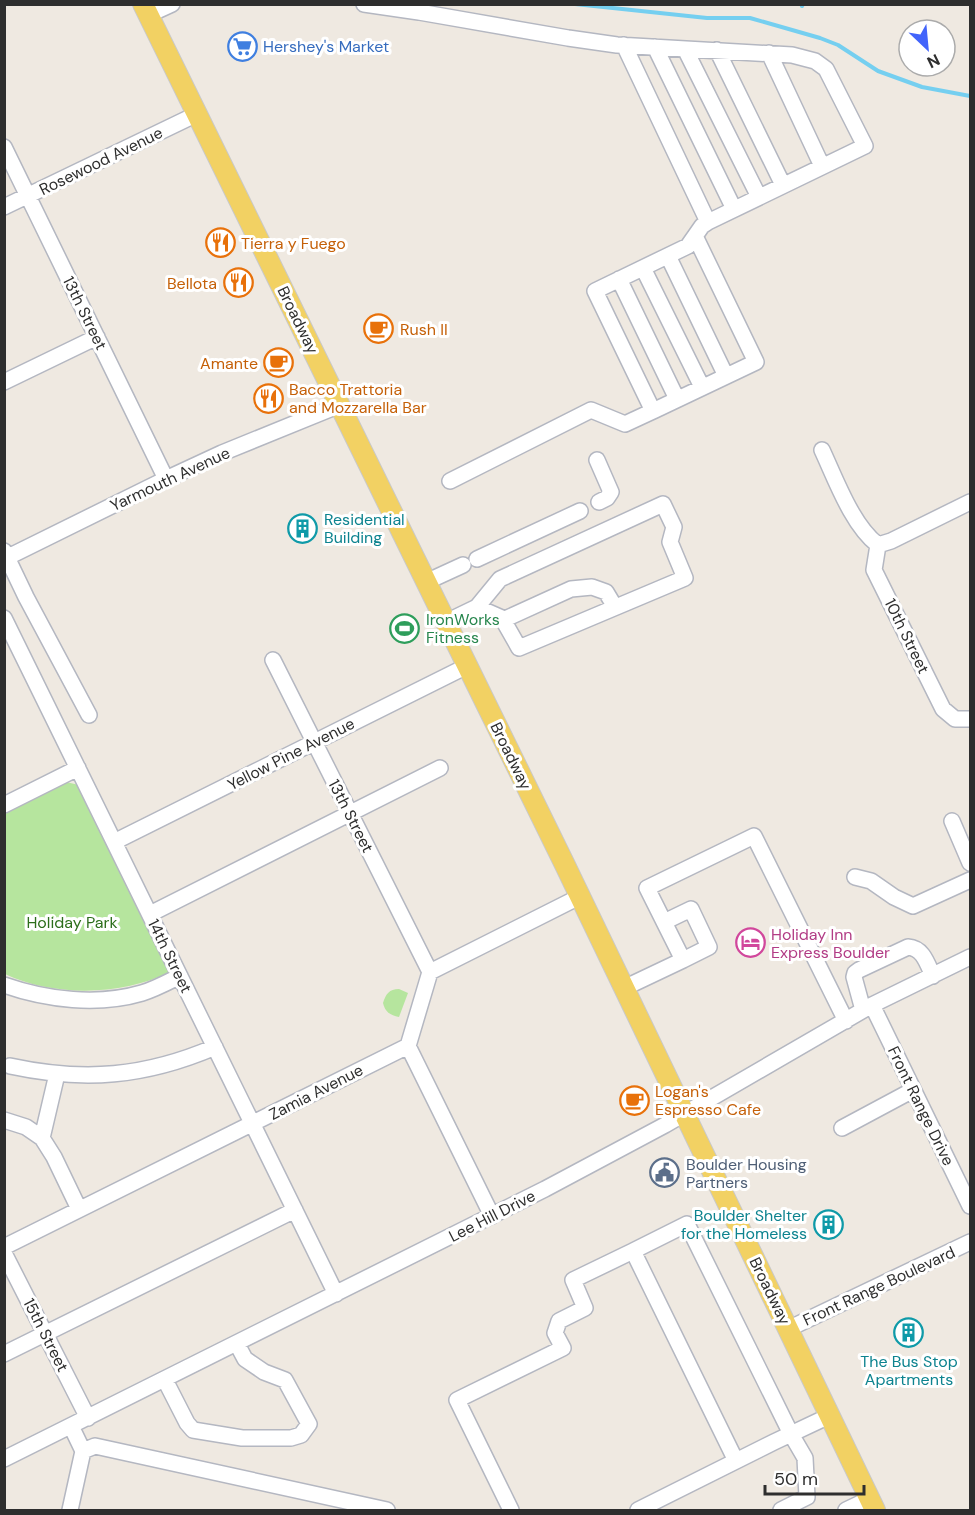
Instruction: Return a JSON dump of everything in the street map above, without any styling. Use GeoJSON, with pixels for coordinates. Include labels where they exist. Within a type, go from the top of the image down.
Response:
{"type":"FeatureCollection","features":[{"type":"Feature","properties":{"kind":"main road","name":"Broadway"},"geometry":{"type":"LineString","coordinates":[[146,10],[624,988],[872,1505]]}},
{"type":"Feature","properties":{"kind":"street"},"geometry":{"type":"LineString","coordinates":[[146,10],[172,4]]}},
{"type":"Feature","properties":{"kind":"street"},"geometry":{"type":"LineString","coordinates":[[364,4],[621,45],[792,55],[815,61],[826,69],[865,146],[708,222],[702,226],[688,246],[595,291],[652,411]]}},
{"type":"Feature","properties":{"kind":"street"},"geometry":{"type":"LineString","coordinates":[[621,45],[708,222]]}},
{"type":"Feature","properties":{"kind":"street"},"geometry":{"type":"LineString","coordinates":[[655,47],[734,209]]}},
{"type":"Feature","properties":{"kind":"street"},"geometry":{"type":"LineString","coordinates":[[685,49],[759,197]]}},
{"type":"Feature","properties":{"kind":"street"},"geometry":{"type":"LineString","coordinates":[[717,50],[783,185]]}},
{"type":"Feature","properties":{"kind":"street"},"geometry":{"type":"LineString","coordinates":[[769,53],[822,166]]}},
{"type":"Feature","properties":{"kind":"street","name":"Rosewood Avenue"},"geometry":{"type":"LineString","coordinates":[[4,207],[197,114]]}},
{"type":"Feature","properties":{"kind":"street","name":"13th Street"},"geometry":{"type":"LineString","coordinates":[[5,149],[166,479]]}},
{"type":"Feature","properties":{"kind":"street"},"geometry":{"type":"LineString","coordinates":[[450,481],[591,410],[625,424],[756,362],[694,236]]}},
{"type":"Feature","properties":{"kind":"street"},"geometry":{"type":"LineString","coordinates":[[668,255],[726,376]]}},
{"type":"Feature","properties":{"kind":"street"},"geometry":{"type":"LineString","coordinates":[[643,267],[702,387]]}},
{"type":"Feature","properties":{"kind":"street"},"geometry":{"type":"LineString","coordinates":[[619,279],[677,399]]}},
{"type":"Feature","properties":{"kind":"street"},"geometry":{"type":"LineString","coordinates":[[4,382],[97,337]]}},
{"type":"Feature","properties":{"kind":"street","name":"Yarmouth Avenue"},"geometry":{"type":"LineString","coordinates":[[6,556],[222,453],[340,405]]}},
{"type":"Feature","properties":{"kind":"street"},"geometry":{"type":"LineString","coordinates":[[822,450],[856,522],[873,541],[891,541],[970,502]]}},
{"type":"Feature","properties":{"kind":"street"},"geometry":{"type":"LineString","coordinates":[[597,460],[611,492],[607,498],[599,502]]}},
{"type":"Feature","properties":{"kind":"street"},"geometry":{"type":"LineString","coordinates":[[446,622],[477,607],[500,579],[663,504],[674,527],[670,542],[686,578],[519,648],[502,618],[477,607]]}},
{"type":"Feature","properties":{"kind":"street"},"geometry":{"type":"LineString","coordinates":[[426,582],[580,511]]}},
{"type":"Feature","properties":{"kind":"street","name":"10th Street"},"geometry":{"type":"LineString","coordinates":[[873,541],[874,570],[943,709],[963,719]]}},
{"type":"Feature","properties":{"kind":"street"},"geometry":{"type":"LineString","coordinates":[[6,556],[89,715]]}},
{"type":"Feature","properties":{"kind":"street"},"geometry":{"type":"LineString","coordinates":[[503,620],[571,589],[592,587],[606,592],[615,608]]}},
{"type":"Feature","properties":{"kind":"street","name":"14th Street"},"geometry":{"type":"LineString","coordinates":[[4,618],[336,1294]]}},
{"type":"Feature","properties":{"kind":"street","name":"13th Street"},"geometry":{"type":"LineString","coordinates":[[273,660],[430,972]]}},
{"type":"Feature","properties":{"kind":"street","name":"Yellow Pine Avenue"},"geometry":{"type":"LineString","coordinates":[[114,842],[467,666]]}},
{"type":"Feature","properties":{"kind":"street"},"geometry":{"type":"LineString","coordinates":[[4,806],[78,768]]}},
{"type":"Feature","properties":{"kind":"street"},"geometry":{"type":"LineString","coordinates":[[150,914],[440,768]]}},
{"type":"Feature","properties":{"kind":"street"},"geometry":{"type":"LineString","coordinates":[[952,821],[970,863]]}},
{"type":"Feature","properties":{"kind":"street"},"geometry":{"type":"LineString","coordinates":[[683,960],[647,888],[754,836],[846,1021]]}},
{"type":"Feature","properties":{"kind":"street"},"geometry":{"type":"LineString","coordinates":[[855,877],[871,881],[894,897],[913,906],[970,880]]}},
{"type":"Feature","properties":{"kind":"street"},"geometry":{"type":"LineString","coordinates":[[492,1216],[408,1046],[430,972],[579,897]]}},
{"type":"Feature","properties":{"kind":"street"},"geometry":{"type":"LineString","coordinates":[[624,988],[709,947],[691,909],[664,922]]}},
{"type":"Feature","properties":{"kind":"street","name":"Front Range Drive"},"geometry":{"type":"LineString","coordinates":[[933,976],[921,952],[914,947],[908,947],[859,970],[854,977],[970,1206]]}},
{"type":"Feature","properties":{"kind":"street","name":"Lee Hill Drive"},"geometry":{"type":"LineString","coordinates":[[4,1459],[545,1189],[684,1114],[868,1008],[970,957]]}},
{"type":"Feature","properties":{"kind":"street"},"geometry":{"type":"LineString","coordinates":[[4,985],[43,995],[100,999],[142,993],[180,976]]}},
{"type":"Feature","properties":{"kind":"street","name":"Zamia Avenue"},"geometry":{"type":"LineString","coordinates":[[4,1247],[408,1046]]}},
{"type":"Feature","properties":{"kind":"street"},"geometry":{"type":"LineString","coordinates":[[10,1066],[57,1074],[99,1076],[176,1062],[215,1047]]}},
{"type":"Feature","properties":{"kind":"street"},"geometry":{"type":"LineString","coordinates":[[42,1138],[57,1074]]}},
{"type":"Feature","properties":{"kind":"street"},"geometry":{"type":"LineString","coordinates":[[842,1128],[913,1090]]}},
{"type":"Feature","properties":{"kind":"street"},"geometry":{"type":"LineString","coordinates":[[4,1120],[26,1127],[42,1138],[54,1157],[79,1209]]}},
{"type":"Feature","properties":{"kind":"street"},"geometry":{"type":"LineString","coordinates":[[4,1354],[295,1210]]}},
{"type":"Feature","properties":{"kind":"street"},"geometry":{"type":"LineString","coordinates":[[511,1510],[457,1400],[563,1348],[555,1333],[560,1322],[585,1308],[573,1280],[687,1224],[805,1458],[807,1497],[781,1510]]}},
{"type":"Feature","properties":{"kind":"street","name":"Front Range Boulevard"},"geometry":{"type":"LineString","coordinates":[[788,1329],[970,1242]]}},
{"type":"Feature","properties":{"kind":"street"},"geometry":{"type":"LineString","coordinates":[[633,1251],[736,1461]]}},
{"type":"Feature","properties":{"kind":"street","name":"15th Street"},"geometry":{"type":"LineString","coordinates":[[4,1253],[88,1418]]}},
{"type":"Feature","properties":{"kind":"street"},"geometry":{"type":"LineString","coordinates":[[165,1380],[187,1424],[193,1430],[242,1438],[291,1438],[301,1435],[309,1424],[285,1380],[264,1372],[245,1359],[237,1344]]}},
{"type":"Feature","properties":{"kind":"street"},"geometry":{"type":"LineString","coordinates":[[638,1510],[829,1416]]}},
{"type":"Feature","properties":{"kind":"street"},"geometry":{"type":"LineString","coordinates":[[70,1510],[83,1451],[71,1426]]}},
{"type":"Feature","properties":{"kind":"street"},"geometry":{"type":"LineString","coordinates":[[83,1451],[95,1446],[387,1510]]}},
{"type":"Feature","properties":{"kind":"street"},"geometry":{"type":"LineString","coordinates":[[846,1510],[872,1505]]}},
{"type":"Feature","properties":{"kind":"green space","name":"Holiday Park"},"geometry":{"type":"Polygon","coordinates":[[[66,782],[79,785],[170,972],[130,986],[88,991],[45,987],[5,974],[5,814],[66,782]]]}},
{"type":"Feature","properties":{"kind":"green space"},"geometry":{"type":"Polygon","coordinates":[[[399,989],[408,993],[399,1017],[388,1013],[383,1003],[388,993],[399,989]]]}},
{"type":"Feature","properties":{"kind":"waterway"},"geometry":{"type":"LineString","coordinates":[[575,4],[707,18],[750,18],[838,45],[878,71],[922,87],[970,96]]}},
{"type":"Feature","properties":{"kind":"place","name":"Hershey's Market"},"geometry":{"type":"Point","coordinates":[242,46]}},
{"type":"Feature","properties":{"kind":"place","name":"Tierra y Fuego"},"geometry":{"type":"Point","coordinates":[220,243]}},
{"type":"Feature","properties":{"kind":"place","name":"Bellota"},"geometry":{"type":"Point","coordinates":[238,283]}},
{"type":"Feature","properties":{"kind":"place","name":"Rush II"},"geometry":{"type":"Point","coordinates":[379,329]}},
{"type":"Feature","properties":{"kind":"place","name":"Amante"},"geometry":{"type":"Point","coordinates":[279,363]}},
{"type":"Feature","properties":{"kind":"place","name":"Bacco Trattoria and Mozzarella Bar"},"geometry":{"type":"Point","coordinates":[268,398]}},
{"type":"Feature","properties":{"kind":"place","name":"Residential Building"},"geometry":{"type":"Point","coordinates":[303,528]}},
{"type":"Feature","properties":{"kind":"place","name":"IronWorks Fitness"},"geometry":{"type":"Point","coordinates":[405,628]}},
{"type":"Feature","properties":{"kind":"place","name":"Holiday Inn Express Boulder"},"geometry":{"type":"Point","coordinates":[750,943]}},
{"type":"Feature","properties":{"kind":"place","name":"Logan's Espresso Cafe"},"geometry":{"type":"Point","coordinates":[634,1100]}},
{"type":"Feature","properties":{"kind":"place","name":"Boulder Housing Partners"},"geometry":{"type":"Point","coordinates":[665,1173]}},
{"type":"Feature","properties":{"kind":"place","name":"Boulder Shelter for the Homeless"},"geometry":{"type":"Point","coordinates":[828,1224]}},
{"type":"Feature","properties":{"kind":"place","name":"The Bus Stop Apartments"},"geometry":{"type":"Point","coordinates":[909,1333]}}]}
